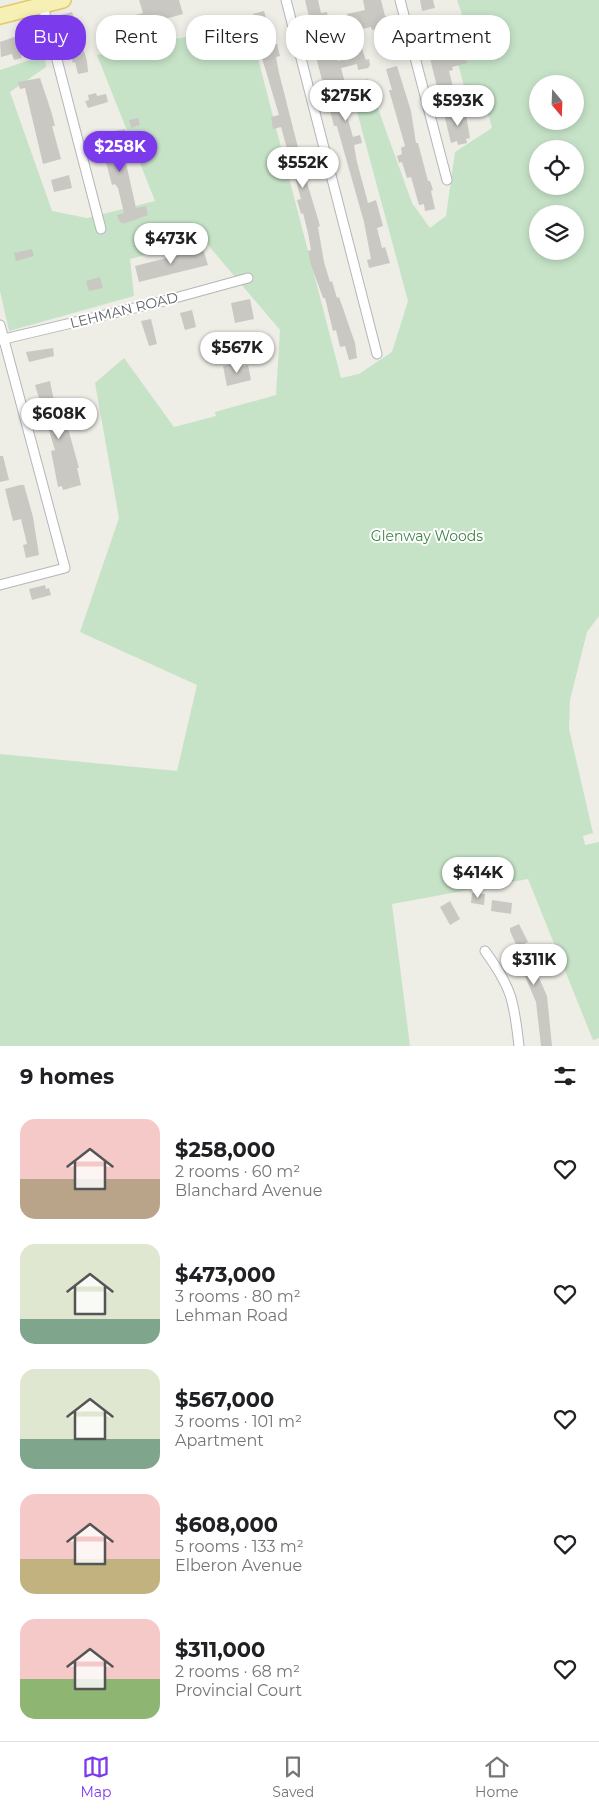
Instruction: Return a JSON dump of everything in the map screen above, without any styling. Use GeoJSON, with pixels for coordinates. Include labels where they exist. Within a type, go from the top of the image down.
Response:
{"type":"FeatureCollection","features":[{"type":"Feature","properties":{"kind":"main road"},"geometry":{"type":"LineString","coordinates":[[0,16],[63,0]]}},
{"type":"Feature","properties":{"kind":"street"},"geometry":{"type":"LineString","coordinates":[[286,0],[377,354]]}},
{"type":"Feature","properties":{"kind":"street"},"geometry":{"type":"LineString","coordinates":[[400,0],[447,180]]}},
{"type":"Feature","properties":{"kind":"street"},"geometry":{"type":"LineString","coordinates":[[43,6],[101,229]]}},
{"type":"Feature","properties":{"kind":"street","name":"LEHMAN ROAD"},"geometry":{"type":"LineString","coordinates":[[2,340],[164,301],[248,278]]}},
{"type":"Feature","properties":{"kind":"street"},"geometry":{"type":"LineString","coordinates":[[0,325],[2,340],[66,568],[0,585]]}},
{"type":"Feature","properties":{"kind":"street"},"geometry":{"type":"LineString","coordinates":[[485,951],[503,976],[510,990],[515,1009],[518,1046]]}},
{"type":"Feature","properties":{"kind":"green space","name":"Glenway Woods"},"geometry":{"type":"Polygon","coordinates":[[[457,0],[599,0],[599,616],[587,632],[570,700],[569,729],[593,833],[583,836],[585,845],[599,842],[599,1038],[593,1040],[528,879],[392,904],[410,1046],[0,1046],[0,754],[177,771],[197,685],[80,632],[119,518],[95,383],[124,358],[174,427],[216,416],[215,412],[276,395],[280,330],[203,239],[130,259],[134,296],[9,331],[0,291],[0,70],[30,60],[45,60],[46,67],[10,92],[52,211],[87,218],[155,201],[99,60],[176,60],[176,39],[186,37],[186,60],[258,60],[341,378],[359,374],[392,352],[408,301],[352,93],[367,78],[412,203],[430,228],[446,216],[455,152],[492,128],[482,93],[465,90],[457,60],[510,60],[510,15],[461,15],[457,0]]]}},
{"type":"Feature","properties":{"kind":"building"},"geometry":{"type":"Polygon","coordinates":[[[139,0],[179,0],[183,14],[176,16],[136,15],[143,13],[139,0]]]}},
{"type":"Feature","properties":{"kind":"building"},"geometry":{"type":"Polygon","coordinates":[[[305,0],[318,0],[321,13],[327,12],[328,15],[309,15],[305,0]]]}},
{"type":"Feature","properties":{"kind":"building"},"geometry":{"type":"Polygon","coordinates":[[[363,0],[381,0],[385,15],[374,15],[374,30],[372,30],[371,27],[364,29],[364,15],[347,15],[365,10],[363,0]]]}},
{"type":"Feature","properties":{"kind":"building"},"geometry":{"type":"Polygon","coordinates":[[[420,0],[433,0],[435,8],[422,11],[420,0]]]}},
{"type":"Feature","properties":{"kind":"building"},"geometry":{"type":"Polygon","coordinates":[[[264,11],[265,15],[253,15],[264,11]]]}},
{"type":"Feature","properties":{"kind":"building"},"geometry":{"type":"Polygon","coordinates":[[[72,12],[73,15],[60,15],[72,12]]]}},
{"type":"Feature","properties":{"kind":"building"},"geometry":{"type":"Polygon","coordinates":[[[15,37],[15,60],[12,54],[1,57],[0,42],[15,37]]]}},
{"type":"Feature","properties":{"kind":"building"},"geometry":{"type":"Polygon","coordinates":[[[276,44],[277,44],[280,56],[276,57],[276,44]]]}},
{"type":"Feature","properties":{"kind":"building"},"geometry":{"type":"Polygon","coordinates":[[[364,54],[366,60],[369,59],[370,65],[368,68],[358,70],[357,64],[341,68],[347,90],[340,92],[353,137],[360,135],[362,143],[354,145],[357,162],[368,203],[376,200],[383,226],[377,228],[382,248],[385,247],[390,263],[369,268],[367,260],[371,259],[364,222],[337,126],[334,126],[317,60],[364,60],[364,54]]]}},
{"type":"Feature","properties":{"kind":"building"},"geometry":{"type":"Polygon","coordinates":[[[276,57],[306,179],[320,226],[318,227],[324,262],[330,282],[332,281],[337,298],[339,297],[355,343],[357,358],[349,360],[345,346],[340,347],[336,330],[333,331],[325,298],[323,298],[311,265],[308,251],[311,250],[308,233],[303,213],[301,214],[297,200],[301,199],[281,127],[273,129],[271,117],[279,115],[263,60],[276,60],[276,57]]]}},
{"type":"Feature","properties":{"kind":"building"},"geometry":{"type":"Polygon","coordinates":[[[86,58],[88,72],[78,74],[75,62],[73,63],[72,60],[86,60],[86,58]]]}},
{"type":"Feature","properties":{"kind":"building"},"geometry":{"type":"Polygon","coordinates":[[[430,60],[466,60],[467,63],[452,67],[453,70],[449,71],[455,95],[440,99],[430,60]]]}},
{"type":"Feature","properties":{"kind":"building"},"geometry":{"type":"Polygon","coordinates":[[[397,66],[411,111],[416,143],[418,143],[428,181],[430,181],[433,190],[431,191],[435,209],[425,211],[424,204],[419,205],[411,177],[407,178],[402,162],[399,163],[397,156],[402,154],[401,148],[405,146],[389,90],[392,90],[386,69],[397,66]]]}},
{"type":"Feature","properties":{"kind":"building"},"geometry":{"type":"Polygon","coordinates":[[[40,78],[52,114],[55,126],[52,126],[61,159],[43,164],[25,88],[20,89],[18,82],[40,78]]]}},
{"type":"Feature","properties":{"kind":"building"},"geometry":{"type":"Polygon","coordinates":[[[96,93],[97,96],[106,94],[108,102],[88,108],[85,101],[89,100],[88,95],[96,93]]]}},
{"type":"Feature","properties":{"kind":"building"},"geometry":{"type":"Polygon","coordinates":[[[479,97],[482,105],[473,108],[471,100],[479,97]]]}},
{"type":"Feature","properties":{"kind":"building"},"geometry":{"type":"Polygon","coordinates":[[[465,109],[470,138],[466,139],[467,143],[458,145],[457,141],[451,143],[444,114],[465,109]]]}},
{"type":"Feature","properties":{"kind":"building"},"geometry":{"type":"Polygon","coordinates":[[[138,118],[140,125],[131,128],[129,120],[138,118]]]}},
{"type":"Feature","properties":{"kind":"building"},"geometry":{"type":"Polygon","coordinates":[[[125,129],[129,153],[124,154],[136,208],[146,206],[148,215],[123,224],[123,222],[120,223],[117,215],[124,213],[118,188],[115,184],[112,185],[102,147],[99,148],[96,135],[125,129]]]}},
{"type":"Feature","properties":{"kind":"building"},"geometry":{"type":"Polygon","coordinates":[[[69,175],[72,188],[54,192],[51,180],[69,175]]]}},
{"type":"Feature","properties":{"kind":"building"},"geometry":{"type":"Polygon","coordinates":[[[32,249],[34,256],[16,261],[14,253],[32,249]]]}},
{"type":"Feature","properties":{"kind":"building"},"geometry":{"type":"Polygon","coordinates":[[[203,249],[208,265],[139,282],[135,266],[203,249]]]}},
{"type":"Feature","properties":{"kind":"building"},"geometry":{"type":"Polygon","coordinates":[[[100,277],[103,288],[89,291],[86,281],[100,277]]]}},
{"type":"Feature","properties":{"kind":"building"},"geometry":{"type":"Polygon","coordinates":[[[250,299],[254,319],[235,323],[231,303],[250,299]]]}},
{"type":"Feature","properties":{"kind":"building"},"geometry":{"type":"Polygon","coordinates":[[[192,310],[196,327],[185,330],[180,313],[192,310]]]}},
{"type":"Feature","properties":{"kind":"building"},"geometry":{"type":"Polygon","coordinates":[[[151,319],[157,344],[149,346],[141,321],[151,319]]]}},
{"type":"Feature","properties":{"kind":"building"},"geometry":{"type":"Polygon","coordinates":[[[265,343],[267,353],[260,354],[257,344],[265,343]]]}},
{"type":"Feature","properties":{"kind":"building"},"geometry":{"type":"Polygon","coordinates":[[[53,348],[54,356],[29,362],[26,352],[53,348]]]}},
{"type":"Feature","properties":{"kind":"building"},"geometry":{"type":"Polygon","coordinates":[[[242,362],[243,366],[248,365],[251,380],[227,386],[223,366],[242,362]]]}},
{"type":"Feature","properties":{"kind":"building"},"geometry":{"type":"Polygon","coordinates":[[[50,381],[57,416],[64,414],[79,468],[77,468],[81,485],[63,490],[62,486],[58,487],[51,451],[55,450],[35,385],[50,381]]]}},
{"type":"Feature","properties":{"kind":"building"},"geometry":{"type":"Polygon","coordinates":[[[0,456],[3,456],[9,480],[0,482],[0,456]]]}},
{"type":"Feature","properties":{"kind":"building"},"geometry":{"type":"Polygon","coordinates":[[[24,485],[33,517],[39,555],[26,558],[23,545],[27,544],[21,519],[13,521],[5,489],[24,485]]]}},
{"type":"Feature","properties":{"kind":"building"},"geometry":{"type":"Polygon","coordinates":[[[45,585],[46,589],[49,588],[51,595],[32,600],[29,589],[45,585]]]}},
{"type":"Feature","properties":{"kind":"building"},"geometry":{"type":"Polygon","coordinates":[[[472,893],[485,894],[484,905],[471,903],[472,893]]]}},
{"type":"Feature","properties":{"kind":"building"},"geometry":{"type":"Polygon","coordinates":[[[492,900],[512,903],[511,914],[491,911],[492,900]]]}},
{"type":"Feature","properties":{"kind":"building"},"geometry":{"type":"Polygon","coordinates":[[[450,901],[460,919],[450,925],[440,907],[450,901]]]}},
{"type":"Feature","properties":{"kind":"building"},"geometry":{"type":"Polygon","coordinates":[[[519,924],[528,942],[524,944],[547,996],[552,1046],[541,1046],[536,1002],[516,955],[520,953],[510,928],[519,924]]]}}]}
